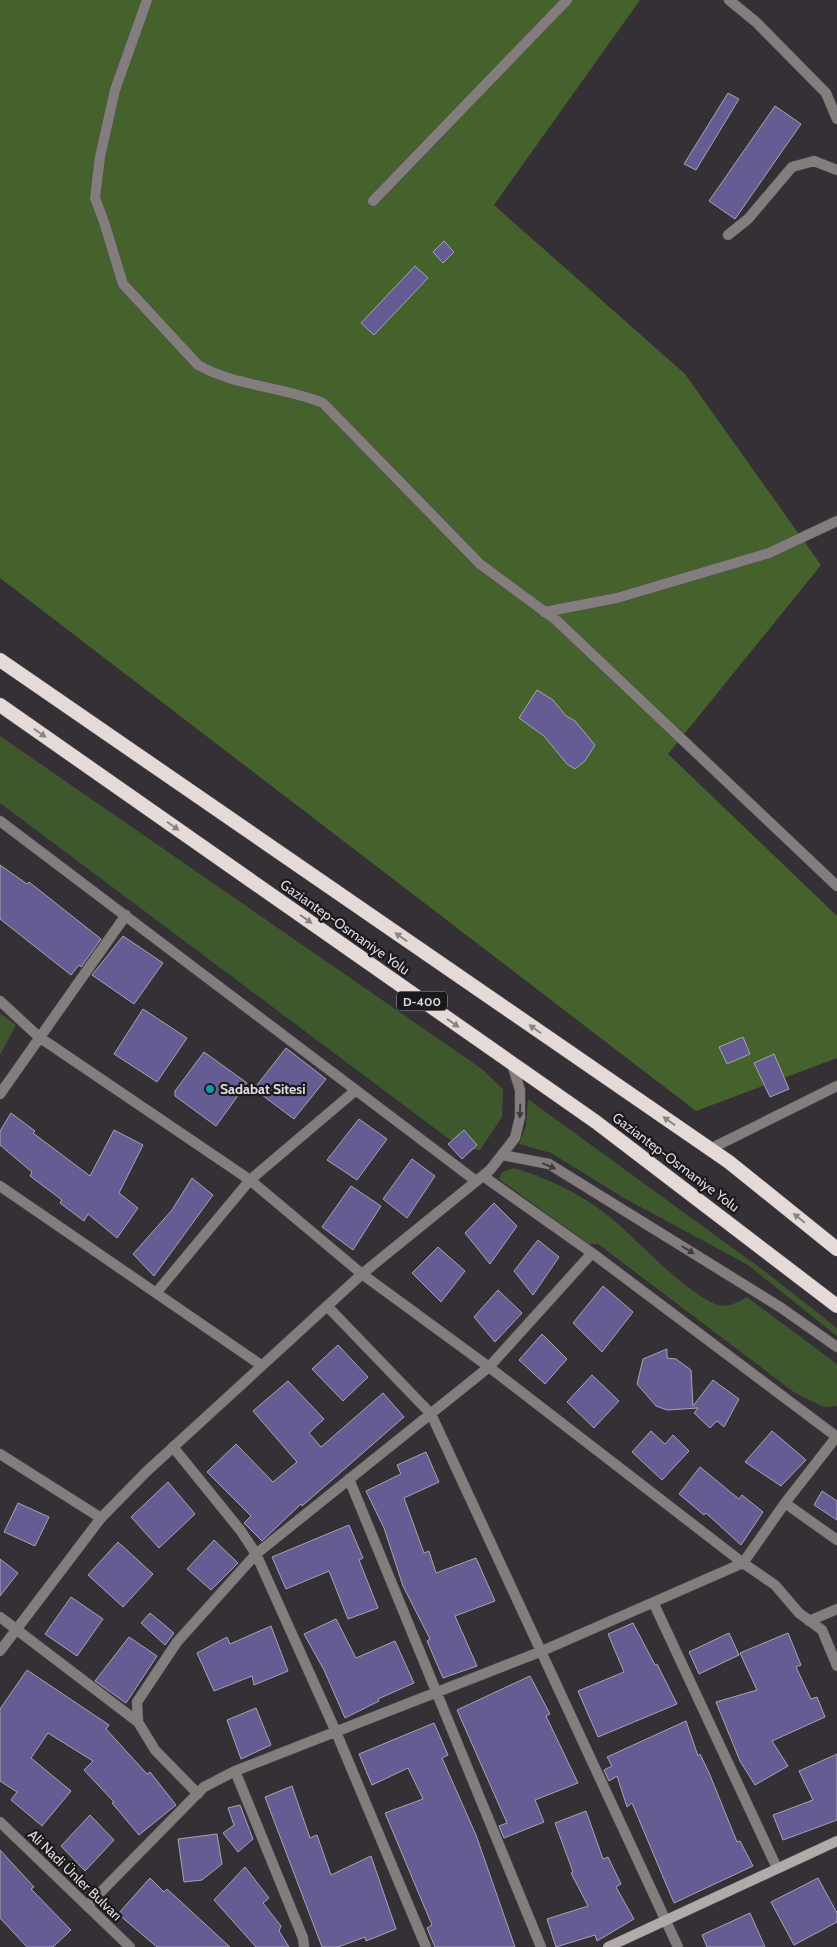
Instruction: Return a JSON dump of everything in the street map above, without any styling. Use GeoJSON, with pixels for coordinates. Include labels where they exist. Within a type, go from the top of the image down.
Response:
{"type":"FeatureCollection","features":[{"type":"Feature","properties":{"kind":"highway","name":"Gaziantep-Osmaniye Yolu"},"geometry":{"type":"LineString","coordinates":[[0,660],[710,1149],[837,1249]]}},
{"type":"Feature","properties":{"kind":"highway","name":"Gaziantep-Osmaniye Yolu"},"geometry":{"type":"LineString","coordinates":[[0,705],[596,1122],[837,1306]]}},
{"type":"Feature","properties":{"kind":"main road"},"geometry":{"type":"LineString","coordinates":[[608,1947],[837,1841]]}},
{"type":"Feature","properties":{"kind":"street"},"geometry":{"type":"LineString","coordinates":[[147,0],[115,90],[100,157],[95,198],[123,284],[198,365],[211,373],[243,384],[306,396],[322,403],[480,564],[544,612],[837,886]]}},
{"type":"Feature","properties":{"kind":"street"},"geometry":{"type":"LineString","coordinates":[[373,201],[567,0]]}},
{"type":"Feature","properties":{"kind":"street"},"geometry":{"type":"LineString","coordinates":[[729,0],[756,22],[826,93],[837,119]]}},
{"type":"Feature","properties":{"kind":"street"},"geometry":{"type":"LineString","coordinates":[[728,235],[748,218],[792,167],[814,161],[837,170]]}},
{"type":"Feature","properties":{"kind":"street"},"geometry":{"type":"LineString","coordinates":[[544,612],[617,598],[769,553],[837,522]]}},
{"type":"Feature","properties":{"kind":"street"},"geometry":{"type":"LineString","coordinates":[[0,821],[356,1090],[479,1178],[592,1254],[837,1436],[785,1503],[743,1563],[654,1604],[542,1651],[234,1771],[204,1787],[87,1906]]}},
{"type":"Feature","properties":{"kind":"street"},"geometry":{"type":"LineString","coordinates":[[0,1094],[126,915]]}},
{"type":"Feature","properties":{"kind":"street"},"geometry":{"type":"LineString","coordinates":[[0,1001],[39,1038],[250,1180],[362,1274],[489,1367],[743,1563],[775,1585],[799,1613],[822,1630],[837,1666]]}},
{"type":"Feature","properties":{"kind":"street"},"geometry":{"type":"LineString","coordinates":[[0,1651],[101,1518],[173,1447],[261,1365],[362,1274],[479,1178],[502,1155],[515,1138],[520,1117],[520,1090],[512,1064]]}},
{"type":"Feature","properties":{"kind":"street"},"geometry":{"type":"LineString","coordinates":[[710,1149],[837,1086]]}},
{"type":"Feature","properties":{"kind":"street"},"geometry":{"type":"LineString","coordinates":[[156,1293],[250,1180],[356,1090]]}},
{"type":"Feature","properties":{"kind":"street"},"geometry":{"type":"LineString","coordinates":[[502,1155],[549,1164],[780,1306],[837,1347]]}},
{"type":"Feature","properties":{"kind":"street"},"geometry":{"type":"LineString","coordinates":[[0,1186],[261,1365]]}},
{"type":"Feature","properties":{"kind":"street"},"geometry":{"type":"LineString","coordinates":[[138,1722],[137,1702],[177,1642],[256,1554],[489,1367],[592,1254]]}},
{"type":"Feature","properties":{"kind":"street"},"geometry":{"type":"LineString","coordinates":[[327,1306],[431,1414],[678,1947]]}},
{"type":"Feature","properties":{"kind":"street"},"geometry":{"type":"LineString","coordinates":[[173,1447],[241,1531],[256,1554],[336,1732],[426,1947]]}},
{"type":"Feature","properties":{"kind":"street"},"geometry":{"type":"LineString","coordinates":[[0,1454],[101,1518]]}},
{"type":"Feature","properties":{"kind":"street"},"geometry":{"type":"LineString","coordinates":[[349,1479],[541,1947]]}},
{"type":"Feature","properties":{"kind":"street"},"geometry":{"type":"LineString","coordinates":[[785,1503],[837,1540]]}},
{"type":"Feature","properties":{"kind":"street"},"geometry":{"type":"LineString","coordinates":[[654,1604],[777,1868]]}},
{"type":"Feature","properties":{"kind":"street"},"geometry":{"type":"LineString","coordinates":[[809,1621],[837,1609]]}},
{"type":"Feature","properties":{"kind":"street"},"geometry":{"type":"LineString","coordinates":[[0,1617],[17,1628],[138,1722],[155,1750],[198,1794]]}},
{"type":"Feature","properties":{"kind":"street"},"geometry":{"type":"LineString","coordinates":[[234,1771],[303,1938],[304,1947]]}},
{"type":"Feature","properties":{"kind":"street","name":"Ali Nadi Ünler Bulvarı"},"geometry":{"type":"LineString","coordinates":[[0,1822],[130,1947]]}},
{"type":"Feature","properties":{"kind":"green space"},"geometry":{"type":"Polygon","coordinates":[[[0,0],[640,0],[494,205],[685,374],[821,565],[668,754],[837,916],[837,1058],[696,1111],[0,578],[0,0]]]}},
{"type":"Feature","properties":{"kind":"green space"},"geometry":{"type":"Polygon","coordinates":[[[0,736],[482,1069],[503,1089],[502,1117],[480,1150],[461,1148],[0,803],[0,736]]]}},
{"type":"Feature","properties":{"kind":"green space"},"geometry":{"type":"Polygon","coordinates":[[[0,1013],[16,1025],[0,1055],[0,1013]]]}},
{"type":"Feature","properties":{"kind":"green space"},"geometry":{"type":"Polygon","coordinates":[[[528,1099],[767,1273],[837,1328],[837,1336],[748,1265],[624,1198],[551,1153],[519,1144],[526,1126],[528,1099]]]}},
{"type":"Feature","properties":{"kind":"green space"},"geometry":{"type":"Polygon","coordinates":[[[514,1168],[562,1186],[595,1206],[618,1224],[673,1275],[715,1304],[727,1306],[747,1297],[837,1364],[837,1406],[824,1407],[795,1393],[598,1244],[589,1244],[499,1179],[502,1172],[514,1168]]]}},
{"type":"Feature","properties":{"kind":"building"},"geometry":{"type":"Polygon","coordinates":[[[728,93],[739,99],[696,170],[684,164],[728,93]]]}},
{"type":"Feature","properties":{"kind":"building"},"geometry":{"type":"Polygon","coordinates":[[[775,106],[801,124],[735,219],[709,201],[775,106]]]}},
{"type":"Feature","properties":{"kind":"building"},"geometry":{"type":"Polygon","coordinates":[[[444,241],[454,252],[443,263],[433,252],[444,241]]]}},
{"type":"Feature","properties":{"kind":"building"},"geometry":{"type":"Polygon","coordinates":[[[415,266],[428,278],[374,335],[361,323],[415,266]]]}},
{"type":"Feature","properties":{"kind":"building"},"geometry":{"type":"Polygon","coordinates":[[[537,690],[553,700],[566,716],[575,721],[595,745],[585,761],[575,769],[567,764],[544,736],[519,718],[537,690]]]}},
{"type":"Feature","properties":{"kind":"building"},"geometry":{"type":"Polygon","coordinates":[[[0,865],[27,884],[29,882],[101,939],[81,967],[79,965],[71,975],[0,919],[0,865]]]}},
{"type":"Feature","properties":{"kind":"building"},"geometry":{"type":"Polygon","coordinates":[[[123,936],[163,963],[134,1004],[92,975],[123,936]]]}},
{"type":"Feature","properties":{"kind":"building"},"geometry":{"type":"Polygon","coordinates":[[[143,1009],[187,1038],[157,1082],[114,1054],[143,1009]]]}},
{"type":"Feature","properties":{"kind":"building"},"geometry":{"type":"Polygon","coordinates":[[[743,1037],[750,1054],[727,1064],[719,1047],[743,1037]]]}},
{"type":"Feature","properties":{"kind":"building","name":"Sadabat Sitesi"},"geometry":{"type":"Polygon","coordinates":[[[286,1048],[326,1079],[294,1119],[254,1089],[286,1048]]]}},
{"type":"Feature","properties":{"kind":"building","name":"Sadabat Sitesi"},"geometry":{"type":"Polygon","coordinates":[[[204,1052],[247,1083],[216,1126],[175,1096],[175,1091],[204,1052]]]}},
{"type":"Feature","properties":{"kind":"building"},"geometry":{"type":"Polygon","coordinates":[[[774,1054],[789,1089],[770,1097],[754,1063],[774,1054]]]}},
{"type":"Feature","properties":{"kind":"building"},"geometry":{"type":"Polygon","coordinates":[[[11,1113],[35,1131],[33,1133],[90,1176],[114,1130],[143,1145],[119,1193],[138,1208],[117,1238],[88,1214],[84,1221],[60,1203],[62,1200],[30,1176],[32,1172],[0,1145],[0,1131],[11,1113]]]}},
{"type":"Feature","properties":{"kind":"building"},"geometry":{"type":"Polygon","coordinates":[[[359,1119],[387,1139],[357,1180],[327,1160],[359,1119]]]}},
{"type":"Feature","properties":{"kind":"building"},"geometry":{"type":"Polygon","coordinates":[[[464,1130],[477,1145],[462,1159],[448,1144],[464,1130]]]}},
{"type":"Feature","properties":{"kind":"building"},"geometry":{"type":"Polygon","coordinates":[[[412,1159],[435,1176],[407,1218],[383,1199],[412,1159]]]}},
{"type":"Feature","properties":{"kind":"building"},"geometry":{"type":"Polygon","coordinates":[[[192,1178],[213,1195],[154,1276],[133,1254],[172,1210],[192,1178]]]}},
{"type":"Feature","properties":{"kind":"building"},"geometry":{"type":"Polygon","coordinates":[[[351,1186],[381,1206],[353,1250],[322,1227],[351,1186]]]}},
{"type":"Feature","properties":{"kind":"building"},"geometry":{"type":"Polygon","coordinates":[[[494,1203],[517,1226],[490,1264],[465,1233],[494,1203]]]}},
{"type":"Feature","properties":{"kind":"building"},"geometry":{"type":"Polygon","coordinates":[[[538,1240],[559,1257],[533,1295],[514,1271],[538,1240]]]}},
{"type":"Feature","properties":{"kind":"building"},"geometry":{"type":"Polygon","coordinates":[[[438,1247],[465,1271],[441,1302],[412,1273],[438,1247]]]}},
{"type":"Feature","properties":{"kind":"building"},"geometry":{"type":"Polygon","coordinates":[[[603,1286],[633,1312],[602,1352],[573,1323],[603,1286]]]}},
{"type":"Feature","properties":{"kind":"building"},"geometry":{"type":"Polygon","coordinates":[[[498,1290],[522,1313],[495,1342],[474,1317],[498,1290]]]}},
{"type":"Feature","properties":{"kind":"building"},"geometry":{"type":"Polygon","coordinates":[[[542,1334],[567,1359],[545,1384],[519,1360],[542,1334]]]}},
{"type":"Feature","properties":{"kind":"building"},"geometry":{"type":"Polygon","coordinates":[[[338,1345],[368,1377],[343,1401],[312,1369],[338,1345]]]}},
{"type":"Feature","properties":{"kind":"building"},"geometry":{"type":"Polygon","coordinates":[[[667,1349],[667,1358],[676,1359],[691,1370],[693,1406],[713,1380],[739,1399],[724,1427],[717,1421],[710,1428],[694,1413],[698,1408],[667,1410],[656,1406],[637,1384],[643,1359],[667,1349]]]}},
{"type":"Feature","properties":{"kind":"building"},"geometry":{"type":"Polygon","coordinates":[[[592,1375],[619,1401],[594,1428],[567,1402],[592,1375]]]}},
{"type":"Feature","properties":{"kind":"building"},"geometry":{"type":"Polygon","coordinates":[[[288,1381],[324,1419],[309,1433],[321,1447],[383,1393],[404,1417],[302,1506],[301,1504],[262,1541],[244,1523],[251,1516],[207,1472],[236,1444],[273,1482],[297,1462],[253,1411],[288,1381]]]}},
{"type":"Feature","properties":{"kind":"building"},"geometry":{"type":"Polygon","coordinates":[[[651,1431],[665,1444],[673,1435],[689,1451],[662,1480],[632,1452],[651,1431]]]}},
{"type":"Feature","properties":{"kind":"building"},"geometry":{"type":"Polygon","coordinates":[[[772,1431],[806,1460],[781,1486],[745,1462],[772,1431]]]}},
{"type":"Feature","properties":{"kind":"building"},"geometry":{"type":"Polygon","coordinates":[[[426,1452],[439,1482],[404,1498],[424,1553],[429,1551],[436,1573],[476,1558],[495,1601],[455,1616],[477,1666],[443,1678],[427,1641],[430,1639],[403,1586],[384,1528],[366,1491],[401,1474],[397,1465],[426,1452]]]}},
{"type":"Feature","properties":{"kind":"building"},"geometry":{"type":"Polygon","coordinates":[[[700,1467],[739,1499],[742,1495],[763,1512],[741,1545],[706,1513],[704,1515],[679,1494],[700,1467]]]}},
{"type":"Feature","properties":{"kind":"building"},"geometry":{"type":"Polygon","coordinates":[[[168,1482],[195,1514],[159,1548],[131,1517],[168,1482]]]}},
{"type":"Feature","properties":{"kind":"building"},"geometry":{"type":"Polygon","coordinates":[[[822,1491],[837,1501],[837,1520],[814,1505],[822,1491]]]}},
{"type":"Feature","properties":{"kind":"building"},"geometry":{"type":"Polygon","coordinates":[[[18,1503],[49,1517],[35,1546],[4,1532],[18,1503]]]}},
{"type":"Feature","properties":{"kind":"building"},"geometry":{"type":"Polygon","coordinates":[[[349,1525],[363,1558],[359,1560],[378,1608],[348,1619],[329,1571],[286,1589],[272,1557],[349,1525]]]}},
{"type":"Feature","properties":{"kind":"building"},"geometry":{"type":"Polygon","coordinates":[[[214,1540],[238,1563],[211,1590],[187,1569],[214,1540]]]}},
{"type":"Feature","properties":{"kind":"building"},"geometry":{"type":"Polygon","coordinates":[[[118,1542],[153,1574],[123,1607],[88,1575],[118,1542]]]}},
{"type":"Feature","properties":{"kind":"building"},"geometry":{"type":"Polygon","coordinates":[[[0,1559],[18,1573],[0,1596],[0,1559]]]}},
{"type":"Feature","properties":{"kind":"building"},"geometry":{"type":"Polygon","coordinates":[[[71,1597],[103,1619],[77,1656],[45,1634],[71,1597]]]}},
{"type":"Feature","properties":{"kind":"building"},"geometry":{"type":"Polygon","coordinates":[[[150,1613],[174,1633],[165,1645],[141,1623],[150,1613]]]}},
{"type":"Feature","properties":{"kind":"building"},"geometry":{"type":"Polygon","coordinates":[[[336,1619],[356,1658],[395,1641],[414,1683],[378,1699],[379,1701],[345,1718],[324,1670],[304,1634],[336,1619]]]}},
{"type":"Feature","properties":{"kind":"building"},"geometry":{"type":"Polygon","coordinates":[[[633,1623],[655,1665],[657,1664],[677,1704],[598,1737],[578,1691],[624,1672],[608,1634],[633,1623]]]}},
{"type":"Feature","properties":{"kind":"building"},"geometry":{"type":"Polygon","coordinates":[[[271,1626],[288,1671],[254,1685],[252,1676],[214,1691],[197,1653],[227,1637],[230,1644],[271,1626]]]}},
{"type":"Feature","properties":{"kind":"building"},"geometry":{"type":"Polygon","coordinates":[[[729,1633],[739,1655],[699,1674],[689,1652],[729,1633]]]}},
{"type":"Feature","properties":{"kind":"building"},"geometry":{"type":"Polygon","coordinates":[[[788,1633],[801,1665],[796,1667],[811,1699],[817,1697],[825,1717],[772,1741],[788,1766],[755,1785],[740,1761],[716,1702],[757,1690],[740,1653],[788,1633]]]}},
{"type":"Feature","properties":{"kind":"building"},"geometry":{"type":"Polygon","coordinates":[[[129,1637],[157,1656],[126,1703],[95,1681],[129,1637]]]}},
{"type":"Feature","properties":{"kind":"building"},"geometry":{"type":"Polygon","coordinates":[[[27,1670],[109,1725],[106,1729],[147,1774],[150,1772],[176,1805],[139,1835],[112,1803],[114,1802],[84,1770],[93,1761],[48,1733],[31,1758],[71,1791],[42,1826],[11,1800],[17,1792],[0,1781],[0,1709],[27,1670]]]}},
{"type":"Feature","properties":{"kind":"building"},"geometry":{"type":"Polygon","coordinates":[[[530,1676],[550,1714],[546,1716],[578,1783],[535,1800],[544,1822],[504,1838],[499,1826],[507,1823],[457,1710],[530,1676]]]}},
{"type":"Feature","properties":{"kind":"building"},"geometry":{"type":"Polygon","coordinates":[[[256,1708],[271,1745],[241,1759],[227,1720],[256,1708]]]}},
{"type":"Feature","properties":{"kind":"building"},"geometry":{"type":"Polygon","coordinates":[[[686,1721],[698,1756],[700,1754],[710,1775],[737,1842],[740,1841],[753,1866],[674,1903],[632,1803],[627,1807],[617,1776],[609,1781],[604,1770],[612,1766],[607,1757],[686,1721]]]}},
{"type":"Feature","properties":{"kind":"building"},"geometry":{"type":"Polygon","coordinates":[[[434,1723],[448,1755],[442,1758],[476,1835],[515,1947],[435,1947],[427,1928],[432,1925],[385,1813],[423,1799],[408,1768],[372,1785],[359,1754],[434,1723]]]}},
{"type":"Feature","properties":{"kind":"building"},"geometry":{"type":"Polygon","coordinates":[[[837,1754],[837,1820],[783,1840],[773,1815],[813,1800],[799,1771],[837,1754]]]}},
{"type":"Feature","properties":{"kind":"building"},"geometry":{"type":"Polygon","coordinates":[[[292,1786],[310,1838],[317,1835],[331,1875],[371,1856],[396,1929],[366,1941],[365,1937],[338,1947],[322,1947],[265,1797],[292,1786]]]}},
{"type":"Feature","properties":{"kind":"building"},"geometry":{"type":"Polygon","coordinates":[[[240,1805],[253,1839],[238,1852],[223,1833],[234,1825],[228,1808],[240,1805]]]}},
{"type":"Feature","properties":{"kind":"building"},"geometry":{"type":"Polygon","coordinates":[[[586,1811],[603,1859],[608,1857],[621,1884],[616,1887],[634,1919],[597,1941],[595,1935],[556,1947],[547,1919],[588,1906],[571,1873],[573,1872],[555,1823],[586,1811]]]}},
{"type":"Feature","properties":{"kind":"building"},"geometry":{"type":"Polygon","coordinates":[[[90,1815],[114,1840],[85,1871],[61,1846],[90,1815]]]}},
{"type":"Feature","properties":{"kind":"building"},"geometry":{"type":"Polygon","coordinates":[[[217,1834],[222,1864],[202,1880],[184,1882],[178,1839],[217,1834]]]}},
{"type":"Feature","properties":{"kind":"building"},"geometry":{"type":"Polygon","coordinates":[[[0,1850],[34,1887],[31,1889],[71,1930],[53,1947],[27,1947],[0,1918],[0,1850]]]}},
{"type":"Feature","properties":{"kind":"building"},"geometry":{"type":"Polygon","coordinates":[[[245,1867],[269,1898],[263,1903],[281,1926],[279,1931],[289,1947],[256,1947],[214,1900],[245,1867]]]}},
{"type":"Feature","properties":{"kind":"building"},"geometry":{"type":"Polygon","coordinates":[[[150,1878],[164,1892],[167,1889],[230,1947],[157,1947],[118,1914],[150,1878]]]}},
{"type":"Feature","properties":{"kind":"building"},"geometry":{"type":"Polygon","coordinates":[[[818,1878],[837,1913],[837,1922],[794,1945],[771,1902],[818,1878]]]}},
{"type":"Feature","properties":{"kind":"building"},"geometry":{"type":"Polygon","coordinates":[[[750,1913],[765,1947],[707,1947],[702,1935],[750,1913]]]}},
{"type":"Feature","properties":{"kind":"place","name":"Sadabat Sitesi"},"geometry":{"type":"Point","coordinates":[210,1089]}}]}
